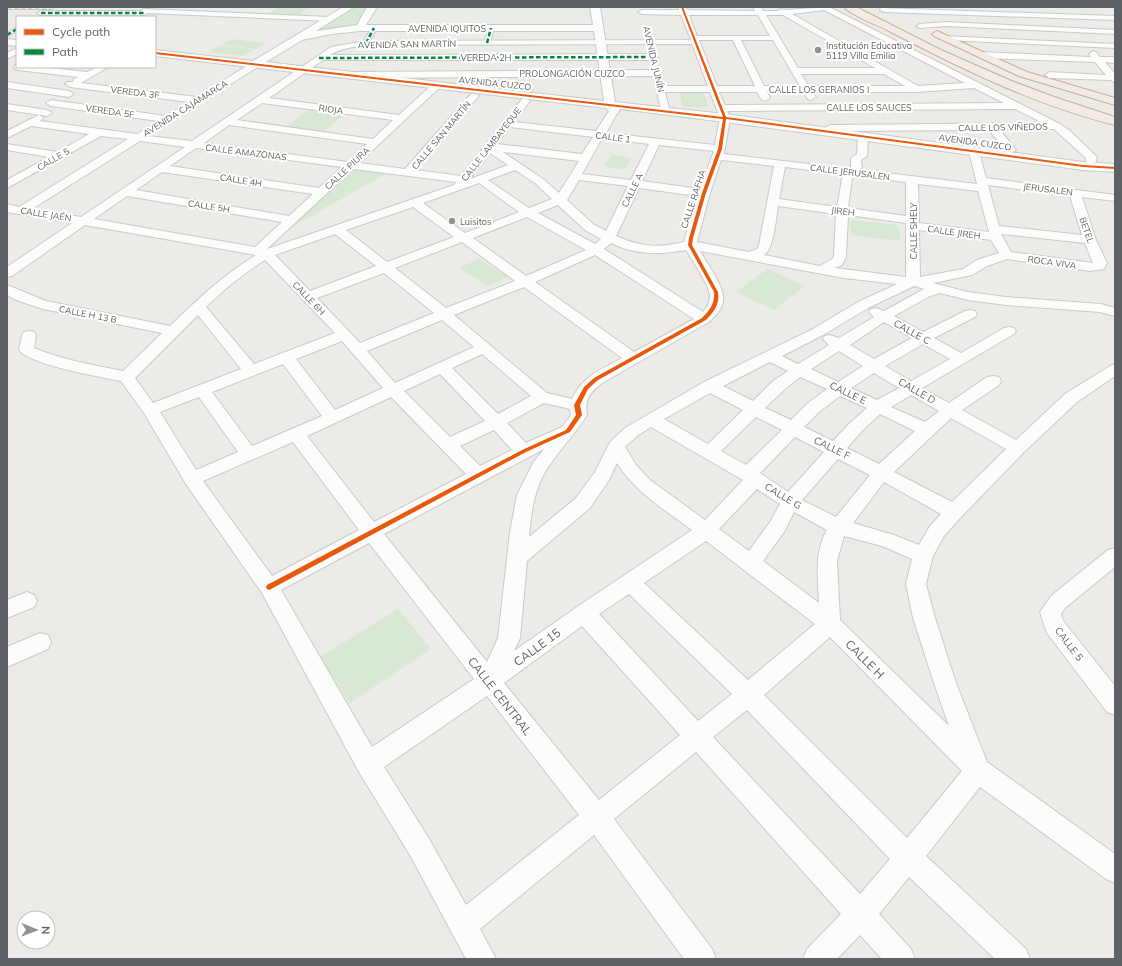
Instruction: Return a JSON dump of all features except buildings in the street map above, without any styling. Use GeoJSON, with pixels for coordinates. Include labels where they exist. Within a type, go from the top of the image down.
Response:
{"type":"FeatureCollection","features":[{"type":"Feature","properties":{"kind":"highway"},"geometry":{"type":"LineString","coordinates":[[849,7],[1001,80],[1064,104],[1115,121]]}},
{"type":"Feature","properties":{"kind":"highway"},"geometry":{"type":"LineString","coordinates":[[881,8],[1023,74],[1115,102]]}},
{"type":"Feature","properties":{"kind":"street"},"geometry":{"type":"LineString","coordinates":[[7,7],[38,11],[145,12],[329,19]]}},
{"type":"Feature","properties":{"kind":"street"},"geometry":{"type":"LineString","coordinates":[[38,11],[50,7]]}},
{"type":"Feature","properties":{"kind":"street","name":"AVENIDA CAJAMARCA"},"geometry":{"type":"LineString","coordinates":[[22,210],[349,7]]}},
{"type":"Feature","properties":{"kind":"street"},"geometry":{"type":"LineString","coordinates":[[360,28],[372,7]]}},
{"type":"Feature","properties":{"kind":"street"},"geometry":{"type":"LineString","coordinates":[[308,297],[466,238],[527,212],[561,200],[599,135],[612,107],[605,73],[595,7]]}},
{"type":"Feature","properties":{"kind":"street"},"geometry":{"type":"LineString","coordinates":[[642,13],[683,10],[781,10],[823,7],[1056,126],[1065,132],[1092,157],[1091,162]]}},
{"type":"Feature","properties":{"kind":"street"},"geometry":{"type":"LineString","coordinates":[[1048,7],[1085,44],[1114,78]]}},
{"type":"Feature","properties":{"kind":"street"},"geometry":{"type":"LineString","coordinates":[[881,8],[1115,18]]}},
{"type":"Feature","properties":{"kind":"street"},"geometry":{"type":"LineString","coordinates":[[683,10],[693,24],[695,40],[724,116]]}},
{"type":"Feature","properties":{"kind":"street"},"geometry":{"type":"LineString","coordinates":[[759,10],[764,24],[776,38],[825,121]]}},
{"type":"Feature","properties":{"kind":"street"},"geometry":{"type":"LineString","coordinates":[[781,10],[916,89]]}},
{"type":"Feature","properties":{"kind":"street"},"geometry":{"type":"LineString","coordinates":[[920,26],[946,24],[1115,32]]}},
{"type":"Feature","properties":{"kind":"street","name":"AVENIDA IQUITOS"},"geometry":{"type":"LineString","coordinates":[[298,38],[332,31],[360,28],[598,28]]}},
{"type":"Feature","properties":{"kind":"street"},"geometry":{"type":"LineString","coordinates":[[366,43],[374,28]]}},
{"type":"Feature","properties":{"kind":"street"},"geometry":{"type":"LineString","coordinates":[[475,93],[490,28]]}},
{"type":"Feature","properties":{"kind":"street"},"geometry":{"type":"LineString","coordinates":[[7,36],[16,30]]}},
{"type":"Feature","properties":{"kind":"street"},"geometry":{"type":"LineString","coordinates":[[736,38],[777,124]]}},
{"type":"Feature","properties":{"kind":"street","name":"AVENIDA SAN MARTÍN"},"geometry":{"type":"LineString","coordinates":[[7,272],[261,100],[328,51],[339,47],[366,43],[600,43],[649,39],[695,40],[776,38]]}},
{"type":"Feature","properties":{"kind":"street"},"geometry":{"type":"LineString","coordinates":[[946,38],[1115,46]]}},
{"type":"Feature","properties":{"kind":"street","name":"AVENIDA JUNÍN"},"geometry":{"type":"LineString","coordinates":[[649,39],[665,112]]}},
{"type":"Feature","properties":{"kind":"street"},"geometry":{"type":"LineString","coordinates":[[872,44],[892,41]]}},
{"type":"Feature","properties":{"kind":"street"},"geometry":{"type":"LineString","coordinates":[[843,47],[858,45]]}},
{"type":"Feature","properties":{"kind":"street"},"geometry":{"type":"LineString","coordinates":[[7,56],[16,52]]}},
{"type":"Feature","properties":{"kind":"street","name":"AVENIDA CUZCO"},"geometry":{"type":"LineString","coordinates":[[156,53],[252,67]]}},
{"type":"Feature","properties":{"kind":"street"},"geometry":{"type":"LineString","coordinates":[[981,55],[1115,60]]}},
{"type":"Feature","properties":{"kind":"street","name":"VEREDA 2H"},"geometry":{"type":"LineString","coordinates":[[319,58],[654,57]]}},
{"type":"Feature","properties":{"kind":"street","name":"AVENIDA CUZCO"},"geometry":{"type":"LineString","coordinates":[[156,59],[252,67],[475,93],[612,107],[724,116],[798,131],[825,121]]}},
{"type":"Feature","properties":{"kind":"street"},"geometry":{"type":"LineString","coordinates":[[27,68],[87,75]]}},
{"type":"Feature","properties":{"kind":"street"},"geometry":{"type":"LineString","coordinates":[[34,111],[51,103],[87,75],[102,68]]}},
{"type":"Feature","properties":{"kind":"street"},"geometry":{"type":"LineString","coordinates":[[796,72],[886,71]]}},
{"type":"Feature","properties":{"kind":"street","name":"AVENIDA CUZCO"},"geometry":{"type":"LineString","coordinates":[[298,72],[343,75],[434,88]]}},
{"type":"Feature","properties":{"kind":"street","name":"PROLONGACIÓN CUZCO"},"geometry":{"type":"LineString","coordinates":[[343,75],[657,73]]}},
{"type":"Feature","properties":{"kind":"street"},"geometry":{"type":"LineString","coordinates":[[1049,75],[1114,78]]}},
{"type":"Feature","properties":{"kind":"street","name":"CALLE LOS GERANIOS I"},"geometry":{"type":"LineString","coordinates":[[661,89],[916,89],[977,85]]}},
{"type":"Feature","properties":{"kind":"street"},"geometry":{"type":"LineString","coordinates":[[7,86],[54,92],[70,89]]}},
{"type":"Feature","properties":{"kind":"street","name":"VEREDA 3F"},"geometry":{"type":"LineString","coordinates":[[70,89],[85,86],[200,100]]}},
{"type":"Feature","properties":{"kind":"street","name":"CALLE PIURA"},"geometry":{"type":"LineString","coordinates":[[262,253],[292,220],[321,192],[434,88]]}},
{"type":"Feature","properties":{"kind":"street","name":"AVENIDA CUZCO"},"geometry":{"type":"LineString","coordinates":[[475,93],[525,101],[724,116],[777,124],[825,121],[863,137],[912,142],[974,152],[1083,166],[1115,168]]}},
{"type":"Feature","properties":{"kind":"street","name":"CALLE SAN MARTÍN"},"geometry":{"type":"LineString","coordinates":[[408,173],[475,93]]}},
{"type":"Feature","properties":{"kind":"street","name":"RIOJA"},"geometry":{"type":"LineString","coordinates":[[261,100],[402,118]]}},
{"type":"Feature","properties":{"kind":"street","name":"CALLE LAMBAYEQUE"},"geometry":{"type":"LineString","coordinates":[[461,184],[525,101]]}},
{"type":"Feature","properties":{"kind":"street","name":"VEREDA 5F"},"geometry":{"type":"LineString","coordinates":[[51,103],[168,119]]}},
{"type":"Feature","properties":{"kind":"street"},"geometry":{"type":"LineString","coordinates":[[7,135],[64,104]]}},
{"type":"Feature","properties":{"kind":"street","name":"CALLE LOS SAUCES"},"geometry":{"type":"LineString","coordinates":[[724,116],[769,108],[825,121],[1017,106]]}},
{"type":"Feature","properties":{"kind":"street"},"geometry":{"type":"LineString","coordinates":[[7,108],[47,113]]}},
{"type":"Feature","properties":{"kind":"street","name":"CALLE RAFHA"},"geometry":{"type":"LineString","coordinates":[[690,245],[692,231],[718,152],[724,116]]}},
{"type":"Feature","properties":{"kind":"street","name":"CALLE LOS VIÑEDOS"},"geometry":{"type":"LineString","coordinates":[[825,121],[992,127],[1056,126]]}},
{"type":"Feature","properties":{"kind":"street"},"geometry":{"type":"LineString","coordinates":[[228,122],[376,142]]}},
{"type":"Feature","properties":{"kind":"street","name":"CALLE AMAZONAS"},"geometry":{"type":"LineString","coordinates":[[29,123],[192,146],[408,173],[461,184]]}},
{"type":"Feature","properties":{"kind":"street","name":"CALLE 1"},"geometry":{"type":"LineString","coordinates":[[507,124],[655,142],[718,152]]}},
{"type":"Feature","properties":{"kind":"street"},"geometry":{"type":"LineString","coordinates":[[992,127],[1011,150]]}},
{"type":"Feature","properties":{"kind":"street","name":"CALLE 5"},"geometry":{"type":"LineString","coordinates":[[7,185],[98,133]]}},
{"type":"Feature","properties":{"kind":"street"},"geometry":{"type":"LineString","coordinates":[[822,270],[838,262],[840,257],[842,211],[847,176],[856,172],[856,158],[862,156],[863,137]]}},
{"type":"Feature","properties":{"kind":"street","name":"CALLE A"},"geometry":{"type":"LineString","coordinates":[[609,238],[655,142]]}},
{"type":"Feature","properties":{"kind":"street","name":"AVENIDA CUZCO"},"geometry":{"type":"LineString","coordinates":[[912,142],[1011,150],[1091,162],[1115,168]]}},
{"type":"Feature","properties":{"kind":"street"},"geometry":{"type":"LineString","coordinates":[[7,147],[59,155]]}},
{"type":"Feature","properties":{"kind":"street"},"geometry":{"type":"LineString","coordinates":[[489,147],[585,158]]}},
{"type":"Feature","properties":{"kind":"street"},"geometry":{"type":"LineString","coordinates":[[489,147],[539,181],[589,227],[609,238],[638,249],[671,249],[690,245],[822,270],[912,282],[968,296],[1006,301],[1101,308],[1115,312]]}},
{"type":"Feature","properties":{"kind":"street","name":"CALLE JERUSALEN"},"geometry":{"type":"LineString","coordinates":[[718,152],[780,163],[912,179],[983,184]]}},
{"type":"Feature","properties":{"kind":"street"},"geometry":{"type":"LineString","coordinates":[[517,558],[583,503],[603,475],[616,446],[631,432],[651,419],[710,386],[818,332],[863,305],[912,282],[941,278],[967,272],[982,264],[1006,255],[995,233],[974,152]]}},
{"type":"Feature","properties":{"kind":"street"},"geometry":{"type":"LineString","coordinates":[[750,257],[762,251],[765,246],[780,163]]}},
{"type":"Feature","properties":{"kind":"street"},"geometry":{"type":"LineString","coordinates":[[126,377],[214,291],[262,253],[338,230],[415,203],[461,184],[480,180],[515,166]]}},
{"type":"Feature","properties":{"kind":"street","name":"CALLE 4H"},"geometry":{"type":"LineString","coordinates":[[161,168],[321,192]]}},
{"type":"Feature","properties":{"kind":"street"},"geometry":{"type":"LineString","coordinates":[[7,175],[21,177]]}},
{"type":"Feature","properties":{"kind":"street"},"geometry":{"type":"LineString","coordinates":[[575,176],[704,193]]}},
{"type":"Feature","properties":{"kind":"street","name":"CALLE SHELY"},"geometry":{"type":"LineString","coordinates":[[912,179],[912,282]]}},
{"type":"Feature","properties":{"kind":"street"},"geometry":{"type":"LineString","coordinates":[[480,180],[527,212],[596,250],[704,319]]}},
{"type":"Feature","properties":{"kind":"street","name":"JERUSALEN"},"geometry":{"type":"LineString","coordinates":[[983,184],[1074,192],[1115,198]]}},
{"type":"Feature","properties":{"kind":"street","name":"CALLE 5H"},"geometry":{"type":"LineString","coordinates":[[126,192],[292,220]]}},
{"type":"Feature","properties":{"kind":"street","name":"BETEL"},"geometry":{"type":"LineString","coordinates":[[1074,192],[1090,240],[1100,263],[1099,266]]}},
{"type":"Feature","properties":{"kind":"street","name":"JIREH"},"geometry":{"type":"LineString","coordinates":[[773,202],[842,211],[913,223]]}},
{"type":"Feature","properties":{"kind":"street"},"geometry":{"type":"LineString","coordinates":[[415,203],[634,359]]}},
{"type":"Feature","properties":{"kind":"street","name":"CALLE JAÉN"},"geometry":{"type":"LineString","coordinates":[[7,208],[81,223]]}},
{"type":"Feature","properties":{"kind":"street"},"geometry":{"type":"LineString","coordinates":[[27,244],[46,235],[81,223],[262,253]]}},
{"type":"Feature","properties":{"kind":"street","name":"CALLE JIREH"},"geometry":{"type":"LineString","coordinates":[[913,223],[995,233],[1090,240]]}},
{"type":"Feature","properties":{"kind":"street"},"geometry":{"type":"LineString","coordinates":[[338,230],[387,267],[542,397],[577,405]]}},
{"type":"Feature","properties":{"kind":"street"},"geometry":{"type":"LineString","coordinates":[[358,349],[524,282],[596,250],[609,238]]}},
{"type":"Feature","properties":{"kind":"street"},"geometry":{"type":"LineString","coordinates":[[488,682],[509,638],[517,558],[526,495],[540,467],[579,415],[577,405],[586,388],[596,379],[704,319],[714,307],[718,298],[690,245]]}},
{"type":"Feature","properties":{"kind":"street","name":"CALLE 6H"},"geometry":{"type":"LineString","coordinates":[[262,253],[308,297],[358,349],[393,390],[479,476]]}},
{"type":"Feature","properties":{"kind":"street","name":"ROCA VIVA"},"geometry":{"type":"LineString","coordinates":[[1006,255],[1090,267],[1099,266]]}},
{"type":"Feature","properties":{"kind":"street","name":"CALLE H 13 B"},"geometry":{"type":"LineString","coordinates":[[7,289],[21,297],[43,305],[173,331]]}},
{"type":"Feature","properties":{"kind":"street"},"geometry":{"type":"LineString","coordinates":[[710,452],[779,385],[799,370],[883,317],[925,293],[939,289]]}},
{"type":"Feature","properties":{"kind":"street","name":"CALLE C"},"geometry":{"type":"LineString","coordinates":[[863,305],[961,359]]}},
{"type":"Feature","properties":{"kind":"street"},"geometry":{"type":"LineString","coordinates":[[198,306],[251,371]]}},
{"type":"Feature","properties":{"kind":"street","name":"CALLE 15"},"geometry":{"type":"LineString","coordinates":[[368,764],[488,682],[584,613],[706,530],[793,429],[814,407],[838,389],[899,350],[970,314]]}},
{"type":"Feature","properties":{"kind":"street"},"geometry":{"type":"LineString","coordinates":[[750,563],[777,527],[790,502],[855,428],[878,407],[1009,331]]}},
{"type":"Feature","properties":{"kind":"street","name":"CALLE D"},"geometry":{"type":"LineString","coordinates":[[818,332],[910,388],[1018,448]]}},
{"type":"Feature","properties":{"kind":"street"},"geometry":{"type":"LineString","coordinates":[[30,335],[27,350],[33,353],[126,377],[150,410],[192,479],[269,587],[368,764],[419,846],[462,926],[482,959]]}},
{"type":"Feature","properties":{"kind":"street"},"geometry":{"type":"LineString","coordinates":[[150,410],[344,335]]}},
{"type":"Feature","properties":{"kind":"street"},"geometry":{"type":"LineString","coordinates":[[192,479],[248,453],[332,418],[484,348]]}},
{"type":"Feature","properties":{"kind":"street","name":"CALLE E"},"geometry":{"type":"LineString","coordinates":[[769,356],[926,430]]}},
{"type":"Feature","properties":{"kind":"street"},"geometry":{"type":"LineString","coordinates":[[286,357],[332,418]]}},
{"type":"Feature","properties":{"kind":"street"},"geometry":{"type":"LineString","coordinates":[[442,367],[524,451]]}},
{"type":"Feature","properties":{"kind":"street"},"geometry":{"type":"LineString","coordinates":[[817,959],[860,915],[908,858],[978,770],[945,683],[924,618],[916,584],[923,555],[937,531],[1018,448],[1071,398],[1115,369]]}},
{"type":"Feature","properties":{"kind":"street"},"geometry":{"type":"LineString","coordinates":[[462,926],[748,695],[830,624],[827,561],[833,537],[839,527],[882,472],[926,430],[950,410],[993,381]]}},
{"type":"Feature","properties":{"kind":"street","name":"CALLE F"},"geometry":{"type":"LineString","coordinates":[[710,386],[793,429],[882,472],[954,512]]}},
{"type":"Feature","properties":{"kind":"street"},"geometry":{"type":"LineString","coordinates":[[202,391],[248,453]]}},
{"type":"Feature","properties":{"kind":"street"},"geometry":{"type":"LineString","coordinates":[[448,444],[496,422],[542,397]]}},
{"type":"Feature","properties":{"kind":"street","name":"CALLE G"},"geometry":{"type":"LineString","coordinates":[[651,419],[710,452],[790,502],[839,527],[888,540],[923,555]]}},
{"type":"Feature","properties":{"kind":"street"},"geometry":{"type":"LineString","coordinates":[[269,587],[524,451],[568,431]]}},
{"type":"Feature","properties":{"kind":"street","name":"CALLE CENTRAL"},"geometry":{"type":"LineString","coordinates":[[296,434],[488,682],[596,818],[702,959]]}},
{"type":"Feature","properties":{"kind":"street","name":"CALLE H"},"geometry":{"type":"LineString","coordinates":[[616,446],[630,469],[644,485],[830,624],[978,770],[1115,870]]}},
{"type":"Feature","properties":{"kind":"street","name":"CALLE 5"},"geometry":{"type":"LineString","coordinates":[[1115,556],[1058,602],[1050,612],[1055,627],[1115,704]]}},
{"type":"Feature","properties":{"kind":"street"},"geometry":{"type":"LineString","coordinates":[[630,582],[748,695],[908,858],[1016,959]]}},
{"type":"Feature","properties":{"kind":"street"},"geometry":{"type":"LineString","coordinates":[[7,609],[27,601]]}},
{"type":"Feature","properties":{"kind":"street"},"geometry":{"type":"LineString","coordinates":[[584,613],[698,735],[901,959]]}},
{"type":"Feature","properties":{"kind":"street"},"geometry":{"type":"LineString","coordinates":[[7,657],[40,642]]}},
{"type":"Feature","properties":{"kind":"green space"},"geometry":{"type":"Polygon","coordinates":[[[277,7],[307,8],[300,15],[269,14],[277,7]]]}},
{"type":"Feature","properties":{"kind":"green space"},"geometry":{"type":"Polygon","coordinates":[[[353,7],[371,7],[359,27],[313,32],[353,7]]]}},
{"type":"Feature","properties":{"kind":"green space"},"geometry":{"type":"Polygon","coordinates":[[[231,39],[266,43],[256,49],[220,45],[231,39]]]}},
{"type":"Feature","properties":{"kind":"green space"},"geometry":{"type":"Polygon","coordinates":[[[219,46],[255,49],[244,56],[208,52],[219,46]]]}},
{"type":"Feature","properties":{"kind":"green space"},"geometry":{"type":"Polygon","coordinates":[[[679,92],[704,92],[708,107],[683,107],[679,92]]]}},
{"type":"Feature","properties":{"kind":"green space"},"geometry":{"type":"Polygon","coordinates":[[[309,109],[345,114],[322,133],[285,128],[309,109]]]}},
{"type":"Feature","properties":{"kind":"green space"},"geometry":{"type":"Polygon","coordinates":[[[612,155],[632,158],[623,170],[603,166],[612,155]]]}},
{"type":"Feature","properties":{"kind":"green space"},"geometry":{"type":"Polygon","coordinates":[[[354,168],[387,173],[290,228],[354,168]]]}},
{"type":"Feature","properties":{"kind":"green space"},"geometry":{"type":"Polygon","coordinates":[[[850,220],[898,225],[901,241],[851,235],[850,220]]]}},
{"type":"Feature","properties":{"kind":"green space"},"geometry":{"type":"Polygon","coordinates":[[[479,259],[508,277],[488,286],[459,268],[479,259]]]}},
{"type":"Feature","properties":{"kind":"green space"},"geometry":{"type":"Polygon","coordinates":[[[767,269],[805,286],[774,310],[736,292],[767,269]]]}},
{"type":"Feature","properties":{"kind":"green space"},"geometry":{"type":"Polygon","coordinates":[[[398,609],[431,649],[350,703],[320,657],[398,609]]]}},
{"type":"Feature","properties":{"kind":"marked path"},"geometry":{"type":"LineString","coordinates":[[7,7],[50,7]]}},
{"type":"Feature","properties":{"kind":"marked path"},"geometry":{"type":"LineString","coordinates":[[41,13],[144,13]]}},
{"type":"Feature","properties":{"kind":"marked path"},"geometry":{"type":"LineString","coordinates":[[366,43],[374,28]]}},
{"type":"Feature","properties":{"kind":"marked path"},"geometry":{"type":"LineString","coordinates":[[487,43],[491,28]]}},
{"type":"Feature","properties":{"kind":"marked path"},"geometry":{"type":"LineString","coordinates":[[7,35],[16,30]]}},
{"type":"Feature","properties":{"kind":"marked path"},"geometry":{"type":"LineString","coordinates":[[319,58],[654,57]]}},
{"type":"Feature","properties":{"kind":"cycle path"},"geometry":{"type":"LineString","coordinates":[[269,587],[524,451],[568,431],[579,415],[577,405],[586,388],[596,379],[704,319],[712,310],[717,300],[716,292],[690,245],[704,193],[720,149],[725,118],[682,7]]}},
{"type":"Feature","properties":{"kind":"cycle path"},"geometry":{"type":"LineString","coordinates":[[156,53],[725,118],[1083,166],[1115,168]]}},
{"type":"Feature","properties":{"kind":"place","name":"Institución Educativa 5119 Villa Emilia"},"geometry":{"type":"Point","coordinates":[818,50]}},
{"type":"Feature","properties":{"kind":"place","name":"Luisitos"},"geometry":{"type":"Point","coordinates":[452,221]}}]}
